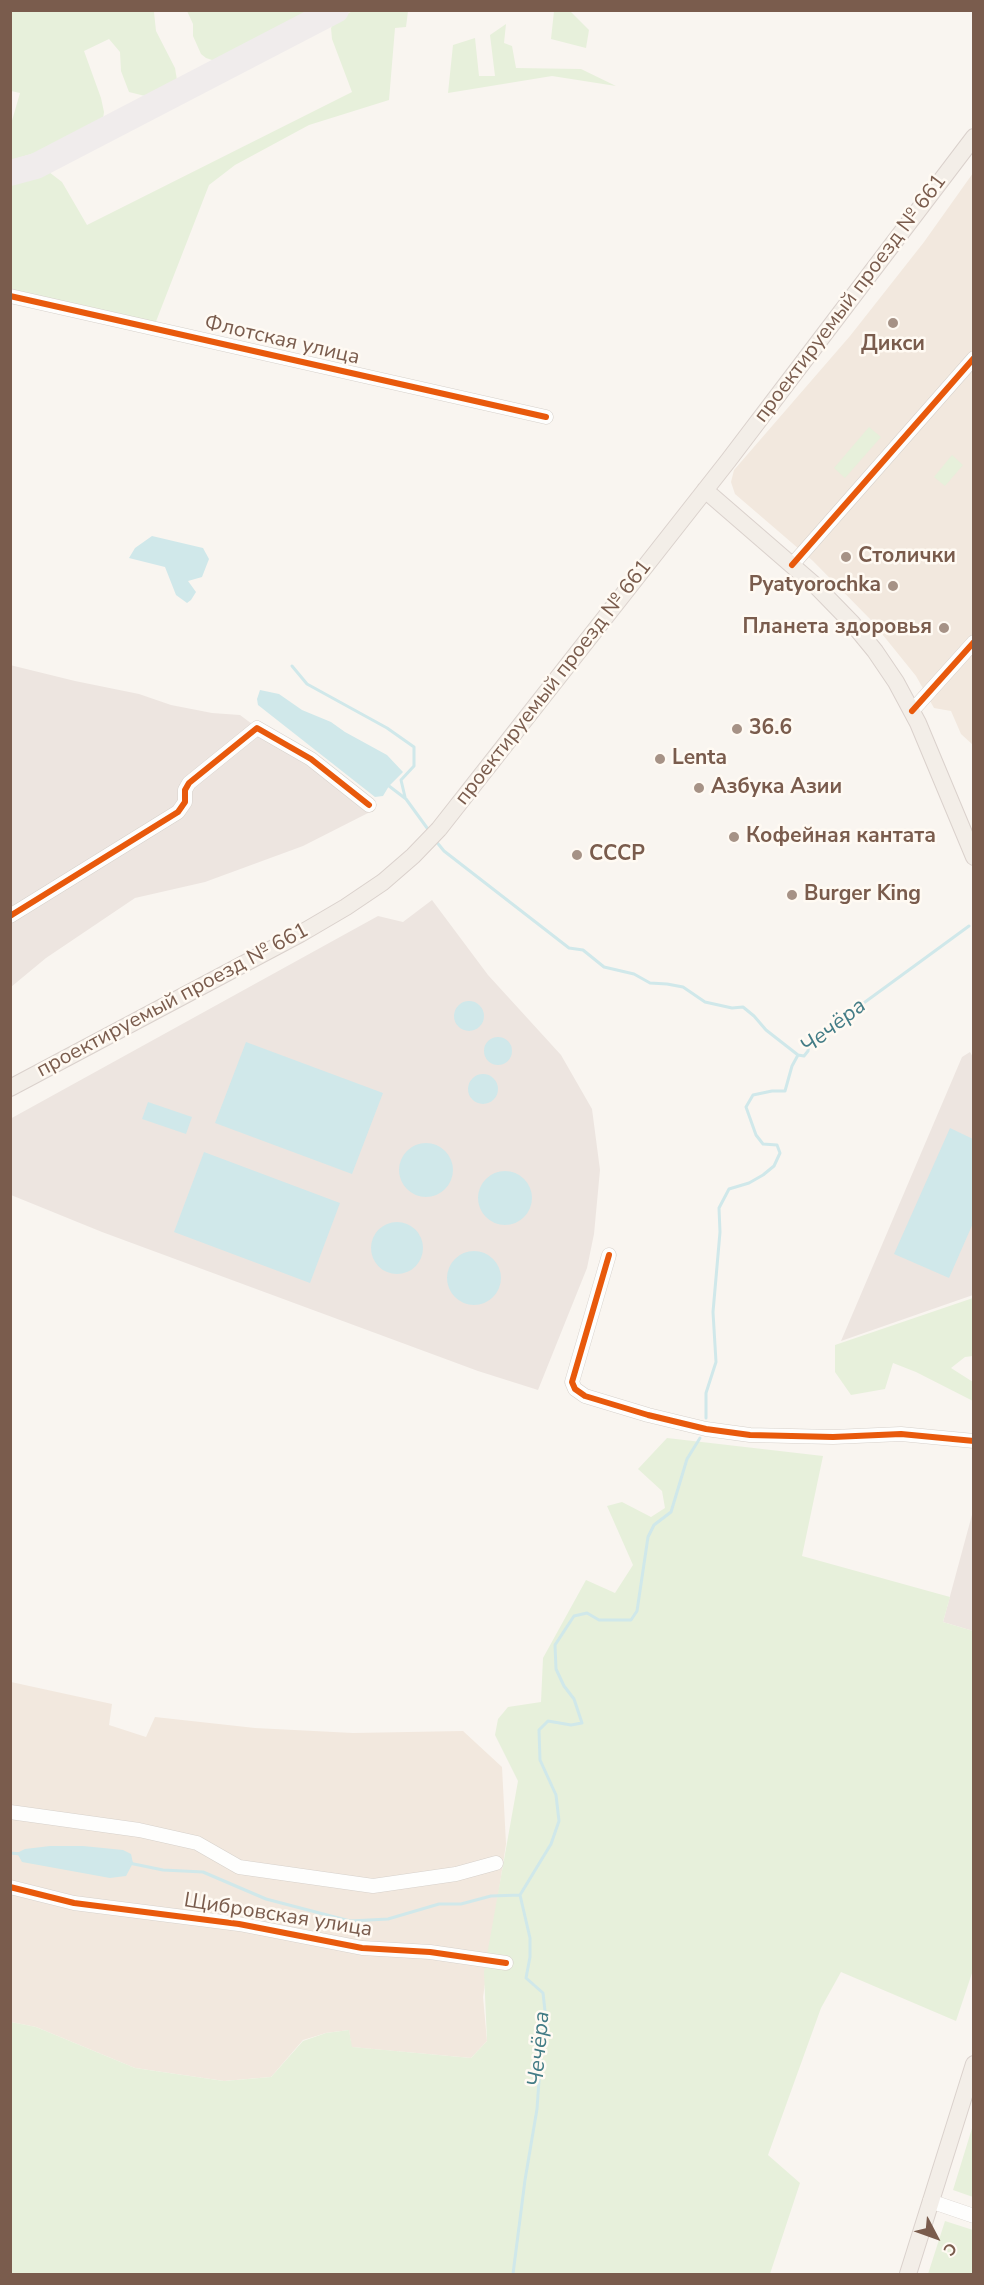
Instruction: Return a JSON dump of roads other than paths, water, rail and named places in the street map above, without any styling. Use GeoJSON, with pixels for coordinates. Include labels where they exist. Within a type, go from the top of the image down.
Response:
{"type":"FeatureCollection","features":[{"type":"Feature","properties":{"kind":"main road","name":"проектируемый проезд № 661"},"geometry":{"type":"LineString","coordinates":[[10,1088],[300,934],[346,907],[383,882],[439,829],[705,490],[974,137]]}},
{"type":"Feature","properties":{"kind":"main road"},"geometry":{"type":"LineString","coordinates":[[705,490],[792,565],[852,623],[890,673],[912,711],[974,856]]}},
{"type":"Feature","properties":{"kind":"main road"},"geometry":{"type":"LineString","coordinates":[[908,2274],[974,2064]]}},
{"type":"Feature","properties":{"kind":"street","name":"Флотская улица"},"geometry":{"type":"LineString","coordinates":[[10,296],[546,417]]}},
{"type":"Feature","properties":{"kind":"street"},"geometry":{"type":"LineString","coordinates":[[792,565],[974,358]]}},
{"type":"Feature","properties":{"kind":"street"},"geometry":{"type":"LineString","coordinates":[[912,711],[974,642]]}},
{"type":"Feature","properties":{"kind":"street"},"geometry":{"type":"LineString","coordinates":[[10,916],[178,812],[185,802],[185,790],[189,783],[256,728],[310,759],[369,805]]}},
{"type":"Feature","properties":{"kind":"street"},"geometry":{"type":"LineString","coordinates":[[609,1255],[572,1382],[575,1389],[585,1396],[705,1429],[750,1436],[833,1437],[901,1434],[974,1441]]}},
{"type":"Feature","properties":{"kind":"street"},"geometry":{"type":"LineString","coordinates":[[10,1812],[139,1830],[197,1843],[239,1867],[373,1886],[456,1874],[496,1863]]}},
{"type":"Feature","properties":{"kind":"street","name":"Щибровская улица"},"geometry":{"type":"LineString","coordinates":[[10,1887],[74,1902],[239,1924],[362,1948],[430,1952],[507,1963]]}},
{"type":"Feature","properties":{"kind":"street"},"geometry":{"type":"LineString","coordinates":[[930,2201],[974,2216]]}},
{"type":"Feature","properties":{"kind":"water"},"geometry":{"type":"Polygon","coordinates":[[[152,536],[203,548],[209,559],[202,577],[188,581],[196,592],[187,603],[176,595],[165,567],[129,558],[135,548],[152,536]]]}},
{"type":"Feature","properties":{"kind":"water"},"geometry":{"type":"Polygon","coordinates":[[[260,690],[279,694],[302,710],[331,722],[387,755],[403,772],[383,796],[375,797],[258,705],[260,690]]]}},
{"type":"Feature","properties":{"kind":"water"},"geometry":{"type":"Polygon","coordinates":[[[469,1001],[475,1002],[483,1010],[483,1022],[475,1030],[469,1031],[463,1030],[455,1022],[454,1016],[455,1010],[463,1002],[469,1001]]]}},
{"type":"Feature","properties":{"kind":"water"},"geometry":{"type":"Polygon","coordinates":[[[498,1037],[508,1041],[512,1051],[508,1061],[498,1065],[488,1061],[484,1051],[488,1041],[498,1037]]]}},
{"type":"Feature","properties":{"kind":"water"},"geometry":{"type":"Polygon","coordinates":[[[246,1042],[383,1093],[352,1174],[215,1123],[246,1042]]]}},
{"type":"Feature","properties":{"kind":"water"},"geometry":{"type":"Polygon","coordinates":[[[483,1074],[494,1078],[498,1089],[494,1100],[483,1104],[472,1100],[468,1089],[472,1078],[483,1074]]]}},
{"type":"Feature","properties":{"kind":"water"},"geometry":{"type":"Polygon","coordinates":[[[148,1102],[192,1117],[186,1134],[142,1119],[148,1102]]]}},
{"type":"Feature","properties":{"kind":"water"},"geometry":{"type":"Polygon","coordinates":[[[950,1128],[973,1139],[974,1221],[949,1278],[894,1254],[950,1128]]]}},
{"type":"Feature","properties":{"kind":"water"},"geometry":{"type":"Polygon","coordinates":[[[421,1143],[431,1143],[441,1147],[449,1155],[453,1170],[449,1185],[441,1193],[431,1197],[421,1197],[411,1193],[403,1185],[399,1175],[399,1165],[403,1155],[411,1147],[421,1143]]]}},
{"type":"Feature","properties":{"kind":"water"},"geometry":{"type":"Polygon","coordinates":[[[204,1152],[340,1203],[310,1283],[174,1232],[204,1152]]]}},
{"type":"Feature","properties":{"kind":"water"},"geometry":{"type":"Polygon","coordinates":[[[500,1171],[510,1171],[520,1175],[528,1183],[532,1198],[528,1213],[520,1221],[510,1225],[500,1225],[490,1221],[482,1213],[478,1203],[478,1193],[482,1183],[490,1175],[500,1171]]]}},
{"type":"Feature","properties":{"kind":"water"},"geometry":{"type":"Polygon","coordinates":[[[392,1222],[402,1222],[416,1229],[423,1248],[416,1267],[402,1274],[392,1274],[382,1270],[375,1263],[371,1253],[371,1243],[375,1233],[382,1226],[392,1222]]]}},
{"type":"Feature","properties":{"kind":"water"},"geometry":{"type":"Polygon","coordinates":[[[469,1251],[479,1251],[489,1255],[497,1263],[501,1278],[497,1293],[489,1301],[479,1305],[469,1305],[459,1301],[451,1293],[447,1283],[447,1273],[451,1263],[459,1255],[469,1251]]]}},
{"type":"Feature","properties":{"kind":"water"},"geometry":{"type":"Polygon","coordinates":[[[83,1846],[123,1850],[131,1854],[133,1863],[126,1876],[110,1878],[22,1862],[17,1853],[25,1849],[83,1846]]]}},
{"type":"Feature","properties":{"kind":"waterway"},"geometry":{"type":"LineString","coordinates":[[292,666],[307,684],[387,728],[414,747],[414,766],[401,780],[405,797]]}},
{"type":"Feature","properties":{"kind":"waterway"},"geometry":{"type":"LineString","coordinates":[[389,786],[406,799],[430,832]]}},
{"type":"Feature","properties":{"kind":"waterway"},"geometry":{"type":"LineString","coordinates":[[435,840],[444,851],[569,948],[583,950],[604,967],[634,974],[650,983],[683,987],[705,1002],[732,1008],[743,1007],[766,1030],[798,1055]]}},
{"type":"Feature","properties":{"kind":"waterway","name":"Чечёра"},"geometry":{"type":"LineString","coordinates":[[798,1055],[804,1056],[808,1051],[809,1043],[969,926]]}},
{"type":"Feature","properties":{"kind":"waterway","name":"Чечёра"},"geometry":{"type":"LineString","coordinates":[[706,1418],[706,1393],[716,1362],[713,1312],[720,1232],[719,1208],[729,1189],[749,1183],[774,1166],[780,1153],[777,1145],[763,1144],[756,1135],[746,1107],[753,1095],[785,1091],[792,1066],[798,1055]]}},
{"type":"Feature","properties":{"kind":"waterway","name":"Чечёра"},"geometry":{"type":"LineString","coordinates":[[513,2274],[537,2109],[542,2038],[546,2020],[543,1993],[526,1978],[530,1957],[530,1938],[520,1895],[551,1844],[559,1821],[556,1795],[540,1760],[539,1730],[548,1721],[571,1725],[582,1723],[574,1699],[564,1686],[556,1669],[555,1645],[574,1616],[587,1613],[599,1620],[631,1620],[637,1611],[648,1537],[654,1525],[671,1512],[687,1459],[700,1438]]}},
{"type":"Feature","properties":{"kind":"waterway"},"geometry":{"type":"LineString","coordinates":[[10,1853],[21,1854]]}},
{"type":"Feature","properties":{"kind":"waterway"},"geometry":{"type":"LineString","coordinates":[[129,1863],[163,1870],[203,1872],[266,1899],[350,1921],[388,1919],[439,1904],[461,1904],[491,1896],[520,1895]]}},
{"type":"Feature","properties":{"kind":"place","name":"Дикси"},"geometry":{"type":"Point","coordinates":[893,323]}},
{"type":"Feature","properties":{"kind":"place","name":"Столички"},"geometry":{"type":"Point","coordinates":[846,557]}},
{"type":"Feature","properties":{"kind":"place","name":"Pyatyorochka"},"geometry":{"type":"Point","coordinates":[893,586]}},
{"type":"Feature","properties":{"kind":"place","name":"Планета здоровья"},"geometry":{"type":"Point","coordinates":[944,628]}},
{"type":"Feature","properties":{"kind":"place","name":"36.6"},"geometry":{"type":"Point","coordinates":[737,729]}},
{"type":"Feature","properties":{"kind":"place","name":"Lenta"},"geometry":{"type":"Point","coordinates":[660,759]}},
{"type":"Feature","properties":{"kind":"place","name":"Азбука Азии"},"geometry":{"type":"Point","coordinates":[699,788]}},
{"type":"Feature","properties":{"kind":"place","name":"Кофейная кантата"},"geometry":{"type":"Point","coordinates":[734,837]}},
{"type":"Feature","properties":{"kind":"place","name":"СССР"},"geometry":{"type":"Point","coordinates":[577,855]}},
{"type":"Feature","properties":{"kind":"place","name":"Burger King"},"geometry":{"type":"Point","coordinates":[792,895]}}]}
